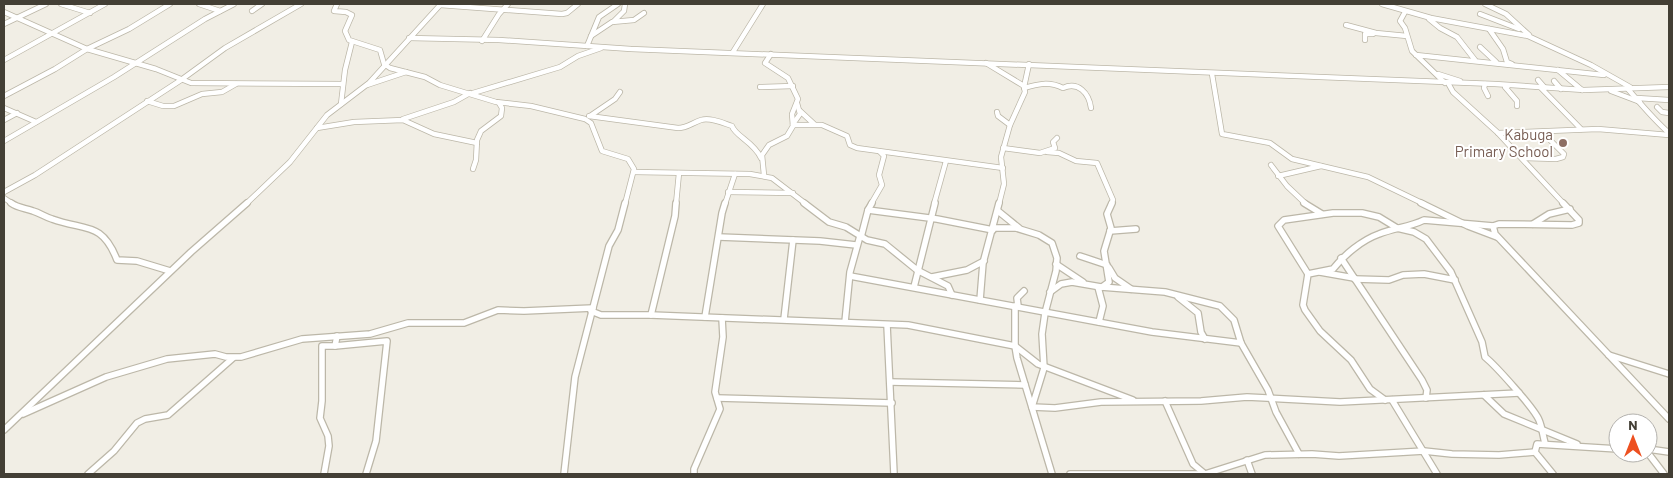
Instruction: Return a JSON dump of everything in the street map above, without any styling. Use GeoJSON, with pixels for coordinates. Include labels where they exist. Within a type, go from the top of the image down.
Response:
{"type":"FeatureCollection","features":[{"type":"Feature","properties":{"kind":"street"},"geometry":{"type":"LineString","coordinates":[[4,24],[46,4]]}},
{"type":"Feature","properties":{"kind":"street"},"geometry":{"type":"LineString","coordinates":[[61,4],[90,13]]}},
{"type":"Feature","properties":{"kind":"street"},"geometry":{"type":"LineString","coordinates":[[4,60],[104,4]]}},
{"type":"Feature","properties":{"kind":"street"},"geometry":{"type":"LineString","coordinates":[[4,96],[54,70],[88,49],[129,29],[170,4]]}},
{"type":"Feature","properties":{"kind":"street"},"geometry":{"type":"LineString","coordinates":[[199,4],[220,11]]}},
{"type":"Feature","properties":{"kind":"street"},"geometry":{"type":"LineString","coordinates":[[4,141],[234,4]]}},
{"type":"Feature","properties":{"kind":"street"},"geometry":{"type":"LineString","coordinates":[[252,11],[262,4]]}},
{"type":"Feature","properties":{"kind":"street"},"geometry":{"type":"LineString","coordinates":[[4,192],[65,156],[181,80],[226,48],[301,4]]}},
{"type":"Feature","properties":{"kind":"street"},"geometry":{"type":"LineString","coordinates":[[337,4],[334,11],[346,12],[352,15],[345,31],[352,42],[343,84],[341,104]]}},
{"type":"Feature","properties":{"kind":"street"},"geometry":{"type":"LineString","coordinates":[[4,430],[170,271],[266,187],[290,162],[328,113],[365,86],[440,4],[562,14],[567,13],[578,4]]}},
{"type":"Feature","properties":{"kind":"street"},"geometry":{"type":"LineString","coordinates":[[482,41],[508,4]]}},
{"type":"Feature","properties":{"kind":"street"},"geometry":{"type":"LineString","coordinates":[[587,46],[598,17],[618,4]]}},
{"type":"Feature","properties":{"kind":"street"},"geometry":{"type":"LineString","coordinates":[[591,36],[612,22],[624,11],[625,4]]}},
{"type":"Feature","properties":{"kind":"street"},"geometry":{"type":"LineString","coordinates":[[733,52],[763,4]]}},
{"type":"Feature","properties":{"kind":"street"},"geometry":{"type":"LineString","coordinates":[[1382,4],[1427,17],[1532,37]]}},
{"type":"Feature","properties":{"kind":"street"},"geometry":{"type":"LineString","coordinates":[[1485,4],[1506,14],[1532,37],[1591,65],[1630,88],[1650,113],[1651,118],[1669,135]]}},
{"type":"Feature","properties":{"kind":"street"},"geometry":{"type":"LineString","coordinates":[[4,12],[88,49],[136,63],[181,80],[196,83],[343,84]]}},
{"type":"Feature","properties":{"kind":"street"},"geometry":{"type":"LineString","coordinates":[[1308,274],[1333,269],[1341,258],[1371,238],[1397,228],[1414,225],[1424,220],[1493,226],[1576,224],[1579,220],[1498,133],[1453,92],[1447,83],[1432,72],[1416,54],[1400,19],[1406,12]]}},
{"type":"Feature","properties":{"kind":"street"},"geometry":{"type":"LineString","coordinates":[[612,22],[634,20],[644,13]]}},
{"type":"Feature","properties":{"kind":"street"},"geometry":{"type":"LineString","coordinates":[[1480,14],[1523,30]]}},
{"type":"Feature","properties":{"kind":"street"},"geometry":{"type":"LineString","coordinates":[[1427,17],[1441,29],[1452,32],[1475,61]]}},
{"type":"Feature","properties":{"kind":"street"},"geometry":{"type":"LineString","coordinates":[[1346,25],[1381,34]]}},
{"type":"Feature","properties":{"kind":"street"},"geometry":{"type":"LineString","coordinates":[[1488,29],[1498,39],[1507,56],[1507,62],[1515,65]]}},
{"type":"Feature","properties":{"kind":"street"},"geometry":{"type":"LineString","coordinates":[[1365,40],[1365,34],[1407,36]]}},
{"type":"Feature","properties":{"kind":"street"},"geometry":{"type":"LineString","coordinates":[[409,38],[1029,64],[1212,74],[1491,84],[1561,90],[1669,87]]}},
{"type":"Feature","properties":{"kind":"street"},"geometry":{"type":"LineString","coordinates":[[352,42],[370,45],[380,50],[384,64],[390,68],[425,76],[445,86],[498,103],[530,106],[586,117],[682,129],[701,120],[719,121],[732,126],[734,132],[746,137],[758,151],[764,175]]}},
{"type":"Feature","properties":{"kind":"street"},"geometry":{"type":"LineString","coordinates":[[400,120],[454,102],[471,93],[560,67],[578,56],[604,47]]}},
{"type":"Feature","properties":{"kind":"street"},"geometry":{"type":"LineString","coordinates":[[1480,48],[1496,63]]}},
{"type":"Feature","properties":{"kind":"street"},"geometry":{"type":"LineString","coordinates":[[771,54],[765,63],[788,78],[793,86],[800,111],[814,124]]}},
{"type":"Feature","properties":{"kind":"street"},"geometry":{"type":"LineString","coordinates":[[1416,54],[1594,72],[1615,79]]}},
{"type":"Feature","properties":{"kind":"street"},"geometry":{"type":"LineString","coordinates":[[986,63],[1024,87],[1044,83],[1057,84],[1064,88],[1070,85],[1078,86],[1090,98],[1091,108]]}},
{"type":"Feature","properties":{"kind":"street"},"geometry":{"type":"LineString","coordinates":[[980,300],[984,261],[1004,184],[1003,168],[1000,162],[1010,125],[1024,97],[1029,64]]}},
{"type":"Feature","properties":{"kind":"street"},"geometry":{"type":"LineString","coordinates":[[1558,69],[1583,90]]}},
{"type":"Feature","properties":{"kind":"street"},"geometry":{"type":"LineString","coordinates":[[365,86],[406,72]]}},
{"type":"Feature","properties":{"kind":"street"},"geometry":{"type":"LineString","coordinates":[[1432,72],[1451,79],[1475,84]]}},
{"type":"Feature","properties":{"kind":"street"},"geometry":{"type":"LineString","coordinates":[[1212,74],[1221,133],[1270,143],[1281,149],[1289,158],[1359,174],[1460,222],[1498,237]]}},
{"type":"Feature","properties":{"kind":"street"},"geometry":{"type":"LineString","coordinates":[[1538,80],[1543,88],[1581,129]]}},
{"type":"Feature","properties":{"kind":"street"},"geometry":{"type":"LineString","coordinates":[[1554,81],[1561,90]]}},
{"type":"Feature","properties":{"kind":"street"},"geometry":{"type":"LineString","coordinates":[[147,101],[161,106],[172,107],[181,105],[201,94],[222,92],[237,84]]}},
{"type":"Feature","properties":{"kind":"street"},"geometry":{"type":"LineString","coordinates":[[1485,84],[1484,88],[1488,96]]}},
{"type":"Feature","properties":{"kind":"street"},"geometry":{"type":"LineString","coordinates":[[1491,84],[1495,90]]}},
{"type":"Feature","properties":{"kind":"street"},"geometry":{"type":"LineString","coordinates":[[1509,85],[1505,88],[1517,101],[1516,106]]}},
{"type":"Feature","properties":{"kind":"street"},"geometry":{"type":"LineString","coordinates":[[760,87],[793,86]]}},
{"type":"Feature","properties":{"kind":"street"},"geometry":{"type":"LineString","coordinates":[[1608,89],[1641,102]]}},
{"type":"Feature","properties":{"kind":"street"},"geometry":{"type":"LineString","coordinates":[[586,117],[615,99],[620,92]]}},
{"type":"Feature","properties":{"kind":"street"},"geometry":{"type":"LineString","coordinates":[[1637,98],[1669,101]]}},
{"type":"Feature","properties":{"kind":"street"},"geometry":{"type":"LineString","coordinates":[[472,169],[477,160],[477,143],[483,129],[501,116],[503,109],[498,103]]}},
{"type":"Feature","properties":{"kind":"street"},"geometry":{"type":"LineString","coordinates":[[793,124],[792,114],[797,103]]}},
{"type":"Feature","properties":{"kind":"street"},"geometry":{"type":"LineString","coordinates":[[1657,107],[1662,112],[1669,113]]}},
{"type":"Feature","properties":{"kind":"street"},"geometry":{"type":"LineString","coordinates":[[4,108],[36,122]]}},
{"type":"Feature","properties":{"kind":"street"},"geometry":{"type":"LineString","coordinates":[[761,158],[768,146],[788,136],[793,124],[799,118],[800,111]]}},
{"type":"Feature","properties":{"kind":"street"},"geometry":{"type":"LineString","coordinates":[[997,112],[998,116],[1010,125]]}},
{"type":"Feature","properties":{"kind":"street"},"geometry":{"type":"LineString","coordinates":[[4,120],[16,113]]}},
{"type":"Feature","properties":{"kind":"street"},"geometry":{"type":"LineString","coordinates":[[564,474],[574,377],[609,246],[618,230],[634,172],[628,159],[602,150],[591,123],[586,117]]}},
{"type":"Feature","properties":{"kind":"street"},"geometry":{"type":"LineString","coordinates":[[316,128],[350,122],[411,121],[421,129],[457,141],[477,143]]}},
{"type":"Feature","properties":{"kind":"street"},"geometry":{"type":"LineString","coordinates":[[793,124],[825,125],[847,136],[852,147],[1003,168]]}},
{"type":"Feature","properties":{"kind":"street"},"geometry":{"type":"LineString","coordinates":[[1498,133],[1598,129],[1669,135]]}},
{"type":"Feature","properties":{"kind":"street"},"geometry":{"type":"LineString","coordinates":[[1047,152],[1055,148],[1053,142],[1057,138]]}},
{"type":"Feature","properties":{"kind":"street"},"geometry":{"type":"LineString","coordinates":[[1522,158],[1556,159],[1563,157],[1564,154],[1550,140]]}},
{"type":"Feature","properties":{"kind":"street"},"geometry":{"type":"LineString","coordinates":[[1003,148],[1037,153],[1060,153],[1076,161],[1094,162],[1099,166],[1113,200],[1107,214],[1110,231],[1104,251],[1109,282],[1099,287]]}},
{"type":"Feature","properties":{"kind":"street"},"geometry":{"type":"LineString","coordinates":[[845,322],[850,276],[856,245],[868,210],[882,185],[879,175],[884,156],[880,152]]}},
{"type":"Feature","properties":{"kind":"street"},"geometry":{"type":"LineString","coordinates":[[914,288],[946,161]]}},
{"type":"Feature","properties":{"kind":"street"},"geometry":{"type":"LineString","coordinates":[[1271,165],[1278,176],[1310,207],[1322,215]]}},
{"type":"Feature","properties":{"kind":"street"},"geometry":{"type":"LineString","coordinates":[[1278,176],[1303,169],[1326,166]]}},
{"type":"Feature","properties":{"kind":"street"},"geometry":{"type":"LineString","coordinates":[[634,172],[764,175],[772,178],[829,222],[846,227],[860,237],[884,244],[917,270],[948,286],[952,295]]}},
{"type":"Feature","properties":{"kind":"street"},"geometry":{"type":"LineString","coordinates":[[651,315],[675,216],[679,173]]}},
{"type":"Feature","properties":{"kind":"street"},"geometry":{"type":"LineString","coordinates":[[705,316],[707,292],[722,213],[735,174]]}},
{"type":"Feature","properties":{"kind":"street"},"geometry":{"type":"LineString","coordinates":[[728,192],[793,193]]}},
{"type":"Feature","properties":{"kind":"street"},"geometry":{"type":"LineString","coordinates":[[4,198],[17,207],[52,219],[97,230],[111,244],[118,260],[137,262],[170,271]]}},
{"type":"Feature","properties":{"kind":"street"},"geometry":{"type":"LineString","coordinates":[[1532,224],[1549,214],[1570,209]]}},
{"type":"Feature","properties":{"kind":"street"},"geometry":{"type":"LineString","coordinates":[[868,210],[931,218],[993,229],[1007,226],[1020,228],[1052,243],[1057,258],[1042,334],[1044,368],[1032,407]]}},
{"type":"Feature","properties":{"kind":"street"},"geometry":{"type":"LineString","coordinates":[[998,211],[1020,228]]}},
{"type":"Feature","properties":{"kind":"street"},"geometry":{"type":"LineString","coordinates":[[1385,400],[1370,388],[1351,360],[1320,331],[1308,315],[1303,305],[1308,274],[1278,226],[1280,222],[1333,213],[1366,213],[1379,217],[1397,228],[1414,232],[1426,239],[1447,265],[1455,280],[1482,342],[1485,356],[1519,393],[1539,420],[1545,443]]}},
{"type":"Feature","properties":{"kind":"street"},"geometry":{"type":"LineString","coordinates":[[1493,226],[1498,237],[1669,419]]}},
{"type":"Feature","properties":{"kind":"street"},"geometry":{"type":"LineString","coordinates":[[1110,231],[1136,229]]}},
{"type":"Feature","properties":{"kind":"street"},"geometry":{"type":"LineString","coordinates":[[718,237],[856,245]]}},
{"type":"Feature","properties":{"kind":"street"},"geometry":{"type":"LineString","coordinates":[[784,320],[794,240]]}},
{"type":"Feature","properties":{"kind":"street"},"geometry":{"type":"LineString","coordinates":[[1080,256],[1107,265],[1115,278],[1132,290]]}},
{"type":"Feature","properties":{"kind":"street"},"geometry":{"type":"LineString","coordinates":[[1341,258],[1422,380],[1427,390],[1426,398]]}},
{"type":"Feature","properties":{"kind":"street"},"geometry":{"type":"LineString","coordinates":[[931,277],[967,270],[984,261]]}},
{"type":"Feature","properties":{"kind":"street"},"geometry":{"type":"LineString","coordinates":[[1056,264],[1087,285]]}},
{"type":"Feature","properties":{"kind":"street"},"geometry":{"type":"LineString","coordinates":[[1319,272],[1355,278],[1389,280],[1403,275],[1424,274],[1455,280]]}},
{"type":"Feature","properties":{"kind":"street"},"geometry":{"type":"LineString","coordinates":[[850,276],[1045,313],[1240,343]]}},
{"type":"Feature","properties":{"kind":"street"},"geometry":{"type":"LineString","coordinates":[[1050,292],[1067,282],[1099,287],[1158,291],[1212,303],[1226,310],[1234,320],[1240,343],[1271,398],[1299,454]]}},
{"type":"Feature","properties":{"kind":"street"},"geometry":{"type":"LineString","coordinates":[[1099,287],[1103,306],[1099,322]]}},
{"type":"Feature","properties":{"kind":"street"},"geometry":{"type":"LineString","coordinates":[[1024,291],[1017,298],[1014,346],[1052,474]]}},
{"type":"Feature","properties":{"kind":"street"},"geometry":{"type":"LineString","coordinates":[[1176,295],[1197,313],[1200,320],[1201,333],[1205,339]]}},
{"type":"Feature","properties":{"kind":"street"},"geometry":{"type":"LineString","coordinates":[[18,416],[110,375],[167,359],[215,354],[234,357],[244,356],[290,342],[320,337],[372,333],[410,323],[464,323],[498,310],[592,309],[602,315],[705,316],[888,324],[931,328],[1014,346],[1023,356],[1044,368],[1077,378],[1117,396],[1138,402]]}},
{"type":"Feature","properties":{"kind":"street"},"geometry":{"type":"LineString","coordinates":[[694,474],[721,405],[715,393],[723,338],[722,318]]}},
{"type":"Feature","properties":{"kind":"street"},"geometry":{"type":"LineString","coordinates":[[888,324],[894,474]]}},
{"type":"Feature","properties":{"kind":"street"},"geometry":{"type":"LineString","coordinates":[[335,346],[338,336]]}},
{"type":"Feature","properties":{"kind":"street"},"geometry":{"type":"LineString","coordinates":[[320,337],[322,346],[322,401],[320,418],[328,436],[329,446],[324,474]]}},
{"type":"Feature","properties":{"kind":"street"},"geometry":{"type":"LineString","coordinates":[[322,346],[387,341],[376,441],[366,474]]}},
{"type":"Feature","properties":{"kind":"street"},"geometry":{"type":"LineString","coordinates":[[1609,355],[1669,374]]}},
{"type":"Feature","properties":{"kind":"street"},"geometry":{"type":"LineString","coordinates":[[88,474],[115,450],[129,429],[145,418],[159,419],[168,415],[234,357]]}},
{"type":"Feature","properties":{"kind":"street"},"geometry":{"type":"LineString","coordinates":[[890,382],[1025,385]]}},
{"type":"Feature","properties":{"kind":"street"},"geometry":{"type":"LineString","coordinates":[[1032,407],[1055,408],[1096,402],[1201,401],[1247,397],[1340,402],[1519,393]]}},
{"type":"Feature","properties":{"kind":"street"},"geometry":{"type":"LineString","coordinates":[[1484,395],[1501,412],[1583,447]]}},
{"type":"Feature","properties":{"kind":"street"},"geometry":{"type":"LineString","coordinates":[[717,398],[892,404]]}},
{"type":"Feature","properties":{"kind":"street"},"geometry":{"type":"LineString","coordinates":[[1165,400],[1193,464],[1205,474]]}},
{"type":"Feature","properties":{"kind":"street"},"geometry":{"type":"LineString","coordinates":[[1392,400],[1437,474]]}},
{"type":"Feature","properties":{"kind":"street"},"geometry":{"type":"LineString","coordinates":[[1535,452],[1537,444],[1545,443],[1608,448]]}},
{"type":"Feature","properties":{"kind":"street"},"geometry":{"type":"LineString","coordinates":[[1070,474],[1205,474],[1266,455],[1339,456],[1424,451],[1452,454],[1499,455],[1535,452]]}},
{"type":"Feature","properties":{"kind":"street"},"geometry":{"type":"LineString","coordinates":[[1535,452],[1553,474]]}},
{"type":"Feature","properties":{"kind":"street"},"geometry":{"type":"LineString","coordinates":[[1247,460],[1252,474]]}},
{"type":"Feature","properties":{"kind":"street"},"geometry":{"type":"LineString","coordinates":[[1656,463],[1664,474]]}},
{"type":"Feature","properties":{"kind":"place","name":"Kabuga Primary School"},"geometry":{"type":"Point","coordinates":[1563,143]}}]}
